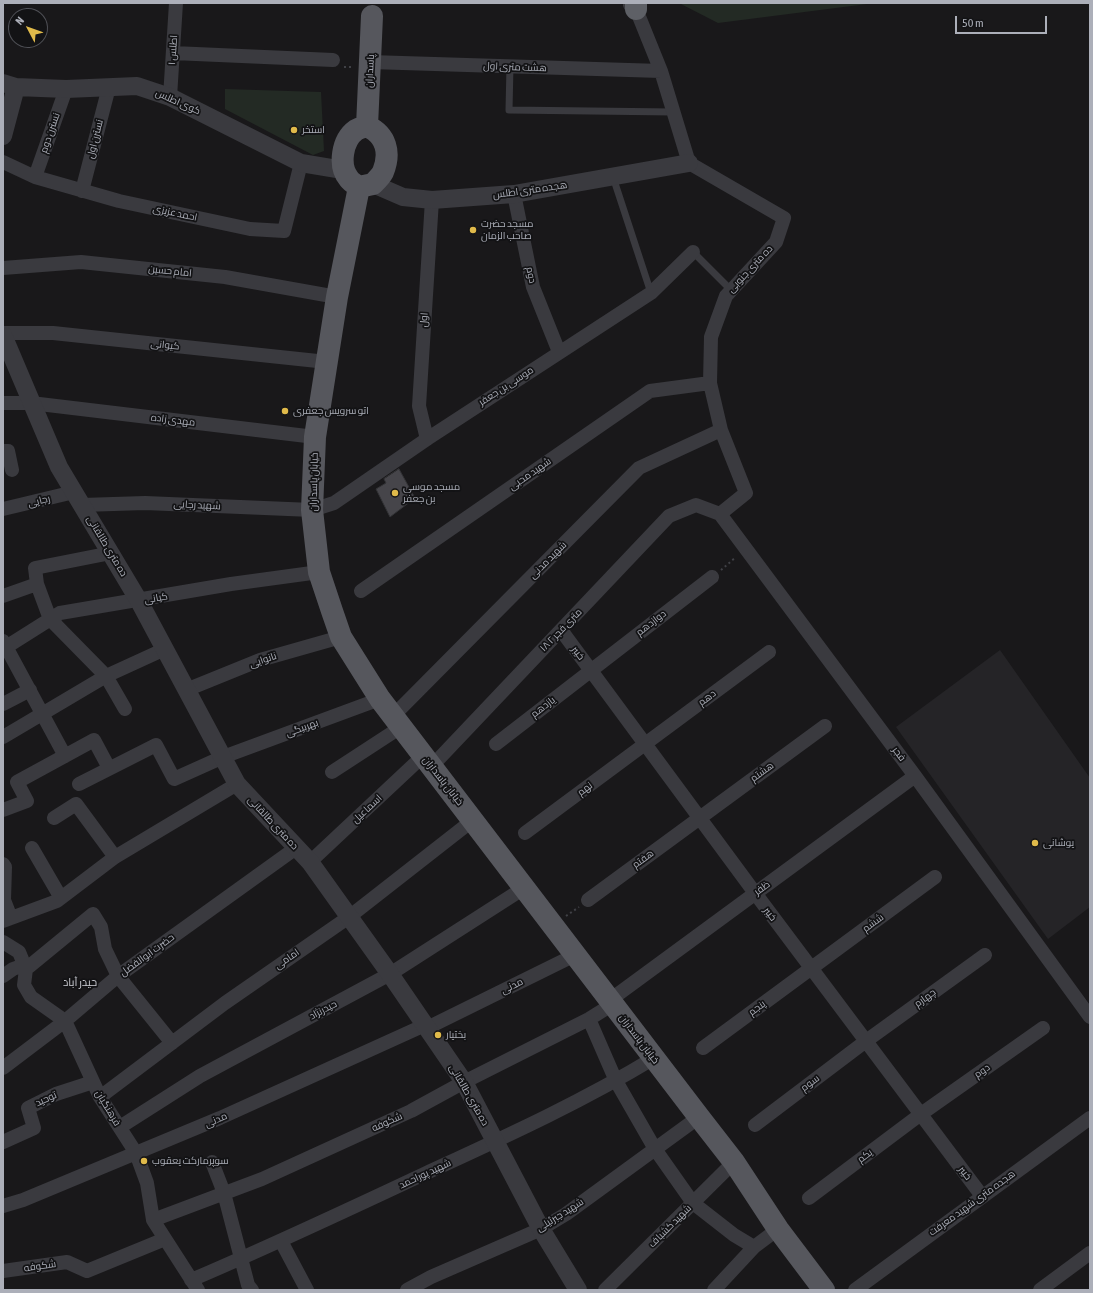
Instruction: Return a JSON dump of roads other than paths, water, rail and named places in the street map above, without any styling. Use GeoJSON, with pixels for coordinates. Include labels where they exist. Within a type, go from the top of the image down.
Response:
{"type":"FeatureCollection","features":[{"type":"Feature","properties":{"kind":"main road","name":"پاسداران"},"geometry":{"type":"LineString","coordinates":[[368,126],[372,7]]}},
{"type":"Feature","properties":{"kind":"main road"},"geometry":{"type":"LineString","coordinates":[[368,126],[377,131],[385,141],[387,157],[383,173],[366,186],[350,180],[343,170],[343,153],[348,139],[356,129],[368,126]]}},
{"type":"Feature","properties":{"kind":"main road","name":"خیابان پاسداران"},"geometry":{"type":"LineString","coordinates":[[366,186],[337,297],[315,437],[312,510],[319,572],[341,637],[380,699],[698,1117],[734,1162],[778,1229],[824,1290]]}},
{"type":"Feature","properties":{"kind":"street","name":"اطلس ۱"},"geometry":{"type":"LineString","coordinates":[[170,96],[176,3]]}},
{"type":"Feature","properties":{"kind":"street"},"geometry":{"type":"LineString","coordinates":[[633,5],[661,71],[688,164]]}},
{"type":"Feature","properties":{"kind":"street"},"geometry":{"type":"LineString","coordinates":[[173,53],[333,60]]}},
{"type":"Feature","properties":{"kind":"street","name":"هشت متری اول"},"geometry":{"type":"LineString","coordinates":[[370,65],[510,66],[661,71]]}},
{"type":"Feature","properties":{"kind":"street"},"geometry":{"type":"LineString","coordinates":[[3,136],[10,85]]}},
{"type":"Feature","properties":{"kind":"street","name":"کوی اطلس"},"geometry":{"type":"LineString","coordinates":[[10,85],[66,89],[137,86],[170,96],[301,163],[343,170]]}},
{"type":"Feature","properties":{"kind":"street","name":"نسترن اول"},"geometry":{"type":"LineString","coordinates":[[82,191],[109,87]]}},
{"type":"Feature","properties":{"kind":"street","name":"نسترن دوم"},"geometry":{"type":"LineString","coordinates":[[35,178],[66,89]]}},
{"type":"Feature","properties":{"kind":"street","name":"احمد عزیزی"},"geometry":{"type":"LineString","coordinates":[[3,162],[35,178],[119,201],[250,229],[284,231],[301,163]]}},
{"type":"Feature","properties":{"kind":"street","name":"هجده متری اطلس"},"geometry":{"type":"LineString","coordinates":[[366,186],[403,197],[432,200],[514,194],[688,164]]}},
{"type":"Feature","properties":{"kind":"street","name":"ده متری جنوبی"},"geometry":{"type":"LineString","coordinates":[[688,164],[784,218],[776,242],[726,296],[711,336],[710,383],[721,430],[746,493],[720,514]]}},
{"type":"Feature","properties":{"kind":"street","name":"دوم"},"geometry":{"type":"LineString","coordinates":[[514,194],[533,287],[559,352]]}},
{"type":"Feature","properties":{"kind":"street","name":"اول"},"geometry":{"type":"LineString","coordinates":[[427,439],[419,406],[432,200]]}},
{"type":"Feature","properties":{"kind":"street","name":"موسی بن جعفر"},"geometry":{"type":"LineString","coordinates":[[312,510],[334,503],[427,439],[651,292],[693,252]]}},
{"type":"Feature","properties":{"kind":"street","name":"امام حسین"},"geometry":{"type":"LineString","coordinates":[[3,268],[81,262],[225,277],[337,297]]}},
{"type":"Feature","properties":{"kind":"street","name":"کیوانی"},"geometry":{"type":"LineString","coordinates":[[3,334],[53,333],[326,362]]}},
{"type":"Feature","properties":{"kind":"street","name":"ده متری طالقانی"},"geometry":{"type":"LineString","coordinates":[[3,334],[31,403],[60,467],[139,601],[237,784],[310,862],[390,974],[464,1082],[541,1229],[578,1290]]}},
{"type":"Feature","properties":{"kind":"street","name":"شهید محبی"},"geometry":{"type":"LineString","coordinates":[[361,591],[650,392],[710,383]]}},
{"type":"Feature","properties":{"kind":"street","name":"مهدی زاده"},"geometry":{"type":"LineString","coordinates":[[3,403],[31,403],[315,437]]}},
{"type":"Feature","properties":{"kind":"street","name":"شهید مدنی"},"geometry":{"type":"LineString","coordinates":[[332,772],[397,721],[639,468],[721,430]]}},
{"type":"Feature","properties":{"kind":"street"},"geometry":{"type":"LineString","coordinates":[[3,451],[8,451],[12,470]]}},
{"type":"Feature","properties":{"kind":"street","name":"رجایی"},"geometry":{"type":"LineString","coordinates":[[3,510],[78,499]]}},
{"type":"Feature","properties":{"kind":"street","name":"شهید رجایی"},"geometry":{"type":"LineString","coordinates":[[78,499],[312,510]]}},
{"type":"Feature","properties":{"kind":"street","name":"۱۸ متری فجر ۲"},"geometry":{"type":"LineString","coordinates":[[428,761],[561,630],[669,516],[696,505],[720,514]]}},
{"type":"Feature","properties":{"kind":"street","name":"فجر"},"geometry":{"type":"LineString","coordinates":[[720,514],[915,776],[1090,1017]]}},
{"type":"Feature","properties":{"kind":"street"},"geometry":{"type":"LineString","coordinates":[[111,553],[35,568],[37,584],[50,619],[106,676],[125,709]]}},
{"type":"Feature","properties":{"kind":"street","name":"کیانی"},"geometry":{"type":"LineString","coordinates":[[4,645],[60,613],[139,601],[231,584],[319,572]]}},
{"type":"Feature","properties":{"kind":"street","name":"دوازدهم"},"geometry":{"type":"LineString","coordinates":[[590,670],[712,576]]}},
{"type":"Feature","properties":{"kind":"street"},"geometry":{"type":"LineString","coordinates":[[3,596],[37,584]]}},
{"type":"Feature","properties":{"kind":"street","name":"خیبر"},"geometry":{"type":"LineString","coordinates":[[561,630],[699,818],[982,1196]]}},
{"type":"Feature","properties":{"kind":"street","name":"نانوایی"},"geometry":{"type":"LineString","coordinates":[[186,690],[260,660],[341,637]]}},
{"type":"Feature","properties":{"kind":"street"},"geometry":{"type":"LineString","coordinates":[[4,645],[65,756]]}},
{"type":"Feature","properties":{"kind":"street"},"geometry":{"type":"LineString","coordinates":[[3,737],[106,676],[165,649]]}},
{"type":"Feature","properties":{"kind":"street","name":"دهم"},"geometry":{"type":"LineString","coordinates":[[645,744],[769,652]]}},
{"type":"Feature","properties":{"kind":"street","name":"یازدهم"},"geometry":{"type":"LineString","coordinates":[[496,744],[590,670]]}},
{"type":"Feature","properties":{"kind":"street"},"geometry":{"type":"LineString","coordinates":[[3,704],[30,690]]}},
{"type":"Feature","properties":{"kind":"street","name":"بهربیگی"},"geometry":{"type":"LineString","coordinates":[[109,768],[156,745],[174,779],[223,757],[380,699]]}},
{"type":"Feature","properties":{"kind":"street","name":"هشتم"},"geometry":{"type":"LineString","coordinates":[[699,818],[825,726]]}},
{"type":"Feature","properties":{"kind":"street"},"geometry":{"type":"LineString","coordinates":[[3,810],[27,801],[17,782],[94,740],[109,768],[79,784]]}},
{"type":"Feature","properties":{"kind":"street","name":"نهم"},"geometry":{"type":"LineString","coordinates":[[525,833],[645,744]]}},
{"type":"Feature","properties":{"kind":"street","name":"اسماعیل"},"geometry":{"type":"LineString","coordinates":[[310,862],[428,761]]}},
{"type":"Feature","properties":{"kind":"street","name":"ظفر"},"geometry":{"type":"LineString","coordinates":[[611,1002],[755,893],[915,776]]}},
{"type":"Feature","properties":{"kind":"street"},"geometry":{"type":"LineString","coordinates":[[3,864],[5,867],[4,900],[7,919],[57,901],[115,857],[237,784]]}},
{"type":"Feature","properties":{"kind":"street"},"geometry":{"type":"LineString","coordinates":[[54,818],[76,804],[115,857]]}},
{"type":"Feature","properties":{"kind":"street","name":"هفتم"},"geometry":{"type":"LineString","coordinates":[[588,900],[699,818]]}},
{"type":"Feature","properties":{"kind":"street","name":"امامی"},"geometry":{"type":"LineString","coordinates":[[100,1097],[225,1003],[349,917],[473,820]]}},
{"type":"Feature","properties":{"kind":"street"},"geometry":{"type":"LineString","coordinates":[[32,848],[61,898]]}},
{"type":"Feature","properties":{"kind":"street","name":"حضرت ابوالفضل"},"geometry":{"type":"LineString","coordinates":[[3,1068],[65,1022],[118,976],[296,848]]}},
{"type":"Feature","properties":{"kind":"street","name":"ششم"},"geometry":{"type":"LineString","coordinates":[[811,968],[935,877]]}},
{"type":"Feature","properties":{"kind":"street","name":"حیدرنژاد"},"geometry":{"type":"LineString","coordinates":[[120,1127],[200,1076],[390,974],[524,888]]}},
{"type":"Feature","properties":{"kind":"street"},"geometry":{"type":"LineString","coordinates":[[3,976],[14,969],[25,967],[93,914],[101,927],[105,949],[118,976],[172,1043]]}},
{"type":"Feature","properties":{"kind":"street"},"geometry":{"type":"LineString","coordinates":[[3,942],[19,952],[25,967]]}},
{"type":"Feature","properties":{"kind":"street","name":"مدنی"},"geometry":{"type":"LineString","coordinates":[[3,1206],[23,1200],[220,1118],[426,1027],[575,955]]}},
{"type":"Feature","properties":{"kind":"street","name":"چهارم"},"geometry":{"type":"LineString","coordinates":[[866,1041],[984,955]]}},
{"type":"Feature","properties":{"kind":"street","name":"فرهنگیان"},"geometry":{"type":"LineString","coordinates":[[25,967],[24,985],[31,997],[65,1022],[100,1097],[136,1153],[147,1183],[153,1220],[195,1285]]}},
{"type":"Feature","properties":{"kind":"street","name":"پنجم"},"geometry":{"type":"LineString","coordinates":[[703,1048],[811,968]]}},
{"type":"Feature","properties":{"kind":"street","name":"شکوفه"},"geometry":{"type":"LineString","coordinates":[[153,1220],[262,1179],[404,1114],[464,1082],[589,1020],[611,1002]]}},
{"type":"Feature","properties":{"kind":"street"},"geometry":{"type":"LineString","coordinates":[[589,1020],[616,1081],[655,1149],[693,1203],[734,1236],[754,1247]]}},
{"type":"Feature","properties":{"kind":"street","name":"دوم"},"geometry":{"type":"LineString","coordinates":[[921,1114],[1043,1028]]}},
{"type":"Feature","properties":{"kind":"street","name":"سوم"},"geometry":{"type":"LineString","coordinates":[[755,1124],[866,1041]]}},
{"type":"Feature","properties":{"kind":"street","name":"شهید پوراحمد"},"geometry":{"type":"LineString","coordinates":[[195,1285],[242,1259],[281,1240],[495,1141],[616,1081],[654,1058]]}},
{"type":"Feature","properties":{"kind":"street","name":"توحید"},"geometry":{"type":"LineString","coordinates":[[3,1142],[34,1128],[28,1108],[56,1094],[93,1082]]}},
{"type":"Feature","properties":{"kind":"street","name":"یکم"},"geometry":{"type":"LineString","coordinates":[[809,1198],[921,1114]]}},
{"type":"Feature","properties":{"kind":"street","name":"شهید جبرئیلی"},"geometry":{"type":"LineString","coordinates":[[408,1290],[431,1277],[541,1229],[566,1214],[698,1117]]}},
{"type":"Feature","properties":{"kind":"street","name":"هجده متری شهید معرفت"},"geometry":{"type":"LineString","coordinates":[[855,1290],[1090,1118]]}},
{"type":"Feature","properties":{"kind":"street"},"geometry":{"type":"LineString","coordinates":[[212,1162],[224,1193],[248,1285],[252,1290]]}},
{"type":"Feature","properties":{"kind":"street","name":"شهید کشباف"},"geometry":{"type":"LineString","coordinates":[[605,1290],[734,1162]]}},
{"type":"Feature","properties":{"kind":"street"},"geometry":{"type":"LineString","coordinates":[[714,1290],[754,1247],[778,1229]]}},
{"type":"Feature","properties":{"kind":"street","name":"شکوفه"},"geometry":{"type":"LineString","coordinates":[[3,1271],[67,1262],[87,1271],[164,1239]]}},
{"type":"Feature","properties":{"kind":"street"},"geometry":{"type":"LineString","coordinates":[[281,1240],[307,1290]]}},
{"type":"Feature","properties":{"kind":"street"},"geometry":{"type":"LineString","coordinates":[[1040,1290],[1090,1253]]}},
{"type":"Feature","properties":{"kind":"lane"},"geometry":{"type":"LineString","coordinates":[[510,66],[509,110],[673,112]]}},
{"type":"Feature","properties":{"kind":"lane"},"geometry":{"type":"LineString","coordinates":[[613,177],[651,292]]}},
{"type":"Feature","properties":{"kind":"lane"},"geometry":{"type":"LineString","coordinates":[[693,252],[731,290]]}},
{"type":"Feature","properties":{"kind":"place","name":"استخر"},"geometry":{"type":"Point","coordinates":[294,130]}},
{"type":"Feature","properties":{"kind":"place","name":"مسجد حضرت صاحب الزمان"},"geometry":{"type":"Point","coordinates":[473,230]}},
{"type":"Feature","properties":{"kind":"place","name":"اتو سرویس جعفری"},"geometry":{"type":"Point","coordinates":[285,411]}},
{"type":"Feature","properties":{"kind":"place","name":"مسجد موسی بن جعفر"},"geometry":{"type":"Point","coordinates":[395,493]}},
{"type":"Feature","properties":{"kind":"place","name":"یوشانی"},"geometry":{"type":"Point","coordinates":[1035,843]}},
{"type":"Feature","properties":{"kind":"place","name":"بختیار"},"geometry":{"type":"Point","coordinates":[438,1035]}},
{"type":"Feature","properties":{"kind":"place","name":"سوپرمارکت یعقوب"},"geometry":{"type":"Point","coordinates":[144,1161]}},
{"type":"Feature","properties":{"kind":"district","name":"حیدر آباد"},"geometry":{"type":"Point","coordinates":[80,983]}}]}
